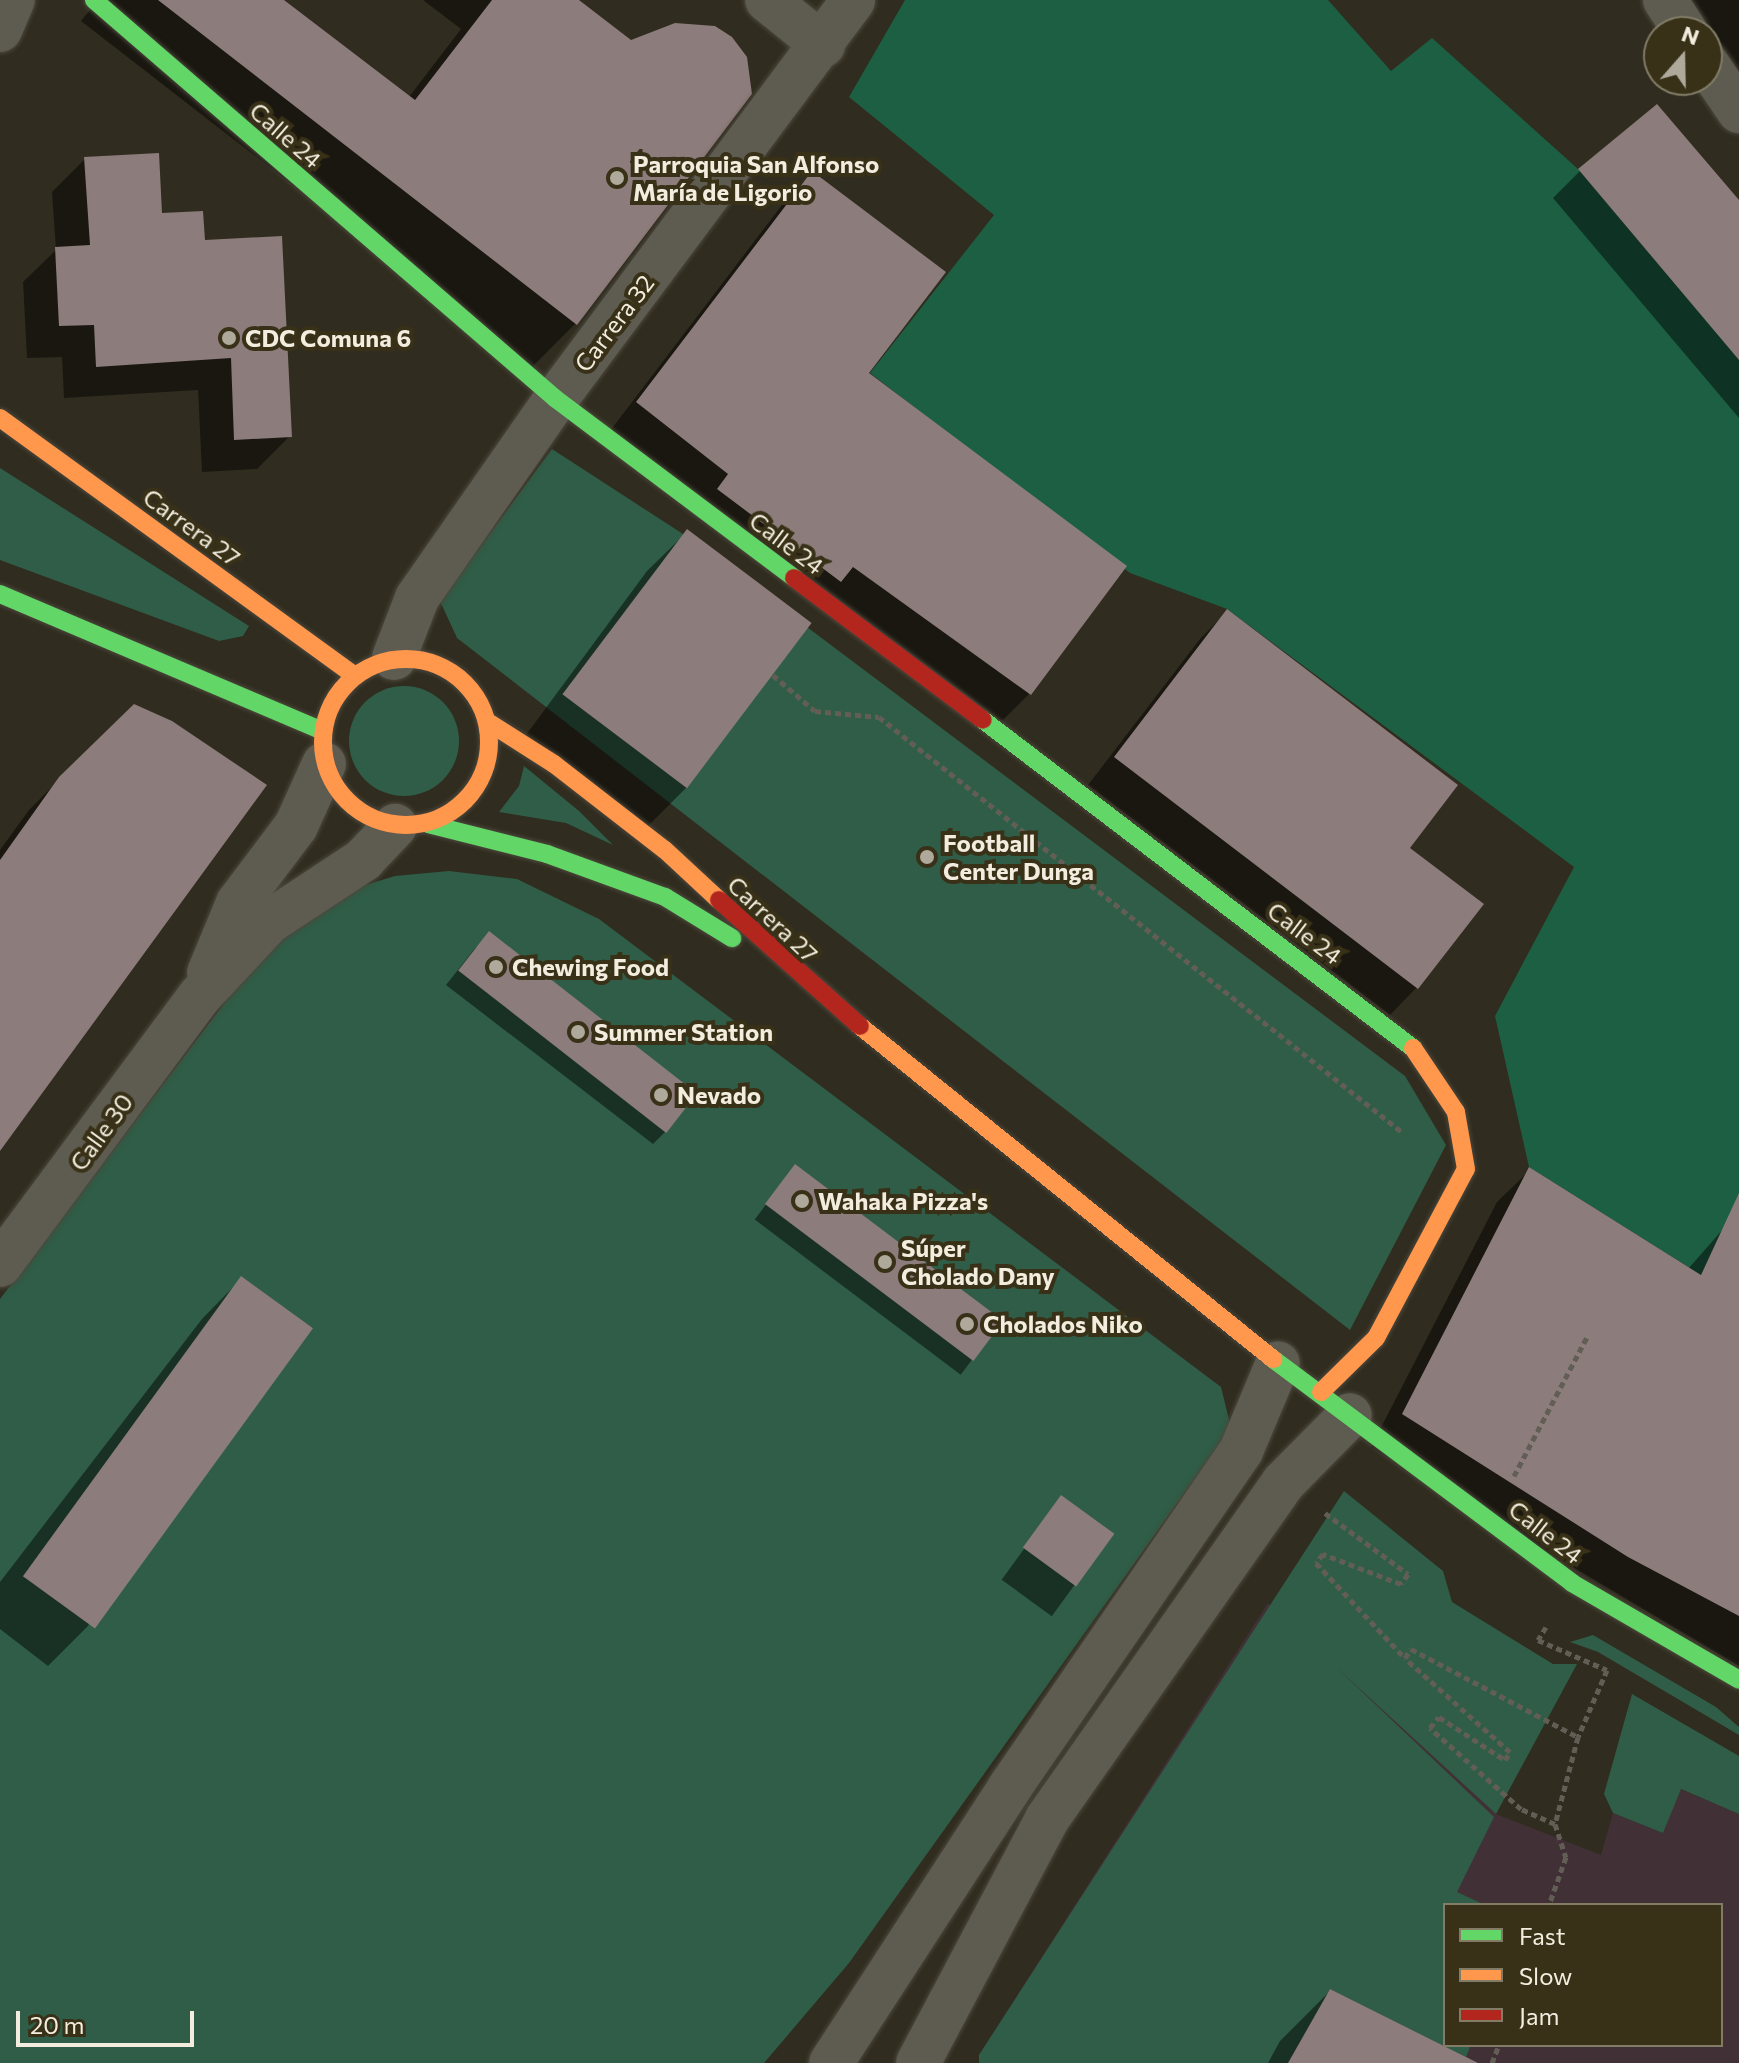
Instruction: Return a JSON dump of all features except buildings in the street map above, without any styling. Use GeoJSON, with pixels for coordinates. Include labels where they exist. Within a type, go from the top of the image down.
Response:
{"type":"FeatureCollection","features":[{"type":"Feature","properties":{"kind":"street"},"geometry":{"type":"LineString","coordinates":[[0,30],[13,0]]}},
{"type":"Feature","properties":{"kind":"street","name":"Calle 24"},"geometry":{"type":"LineString","coordinates":[[94,0],[556,399],[1408,1040],[1456,1112],[1466,1169],[1376,1338],[1336,1403]]}},
{"type":"Feature","properties":{"kind":"street"},"geometry":{"type":"LineString","coordinates":[[767,0],[823,45]]}},
{"type":"Feature","properties":{"kind":"street","name":"Carrera 32"},"geometry":{"type":"LineString","coordinates":[[394,658],[417,598],[556,399],[823,45],[853,0]]}},
{"type":"Feature","properties":{"kind":"street","name":"Carrera 27"},"geometry":{"type":"LineString","coordinates":[[0,418],[355,676]]}},
{"type":"Feature","properties":{"kind":"street"},"geometry":{"type":"LineString","coordinates":[[0,594],[323,747]]}},
{"type":"Feature","properties":{"kind":"street"},"geometry":{"type":"LineString","coordinates":[[394,658],[418,659],[449,670],[474,692],[488,722],[490,754],[479,786],[457,809],[411,825],[364,815],[339,793],[323,747],[333,700],[355,676],[394,658]]}},
{"type":"Feature","properties":{"kind":"street","name":"Carrera 27"},"geometry":{"type":"LineString","coordinates":[[488,722],[554,764],[665,850],[809,985]]}},
{"type":"Feature","properties":{"kind":"street","name":"Calle 30"},"geometry":{"type":"LineString","coordinates":[[199,997],[238,903],[296,826],[323,747]]}},
{"type":"Feature","properties":{"kind":"street","name":"Carrera 27"},"geometry":{"type":"LineString","coordinates":[[411,825],[547,854],[665,897],[809,985]]}},
{"type":"Feature","properties":{"kind":"street","name":"Calle 30"},"geometry":{"type":"LineString","coordinates":[[0,1265],[199,997],[269,922],[411,825]]}},
{"type":"Feature","properties":{"kind":"street","name":"Calle 24"},"geometry":{"type":"LineString","coordinates":[[809,985],[1278,1363],[1336,1403],[1572,1583],[1739,1680]]}},
{"type":"Feature","properties":{"kind":"street"},"geometry":{"type":"LineString","coordinates":[[831,2063],[1010,1787],[1241,1451],[1278,1363]]}},
{"type":"Feature","properties":{"kind":"street"},"geometry":{"type":"LineString","coordinates":[[918,2063],[1047,1819],[1336,1403]]}},
{"type":"Feature","properties":{"kind":"path"},"geometry":{"type":"LineString","coordinates":[[773,675],[815,711],[879,717],[1409,1137]]}},
{"type":"Feature","properties":{"kind":"path"},"geometry":{"type":"LineString","coordinates":[[1491,1519],[1588,1335]]}},
{"type":"Feature","properties":{"kind":"path"},"geometry":{"type":"LineString","coordinates":[[1283,1483],[1408,1574],[1401,1584],[1323,1554],[1316,1563],[1405,1658],[1510,1752],[1505,1760],[1439,1717],[1430,1728],[1521,1809],[1555,1824]]}},
{"type":"Feature","properties":{"kind":"path"},"geometry":{"type":"LineString","coordinates":[[1550,1903],[1566,1857],[1555,1824],[1578,1737],[1607,1670],[1538,1640],[1572,1583]]}},
{"type":"Feature","properties":{"kind":"path"},"geometry":{"type":"LineString","coordinates":[[1405,1658],[1411,1649],[1578,1737]]}},
{"type":"Feature","properties":{"kind":"shaded area"},"geometry":{"type":"Polygon","coordinates":[[[1268,1603],[1496,1814],[1601,1855],[1613,1813],[1663,1833],[1680,1789],[1739,1814],[1739,2063],[979,2063],[979,2055],[1268,1603]]]}},
{"type":"Feature","properties":{"kind":"green space"},"geometry":{"type":"Polygon","coordinates":[[[905,0],[1328,0],[1391,71],[1432,38],[1578,169],[1739,359],[1739,1234],[1724,1226],[1701,1275],[1529,1167],[1495,1016],[1574,867],[1227,609],[1130,573],[870,373],[994,215],[849,97],[905,0]]]}},
{"type":"Feature","properties":{"kind":"green space","name":"Football Center Dunga"},"geometry":{"type":"Polygon","coordinates":[[[552,449],[683,534],[1405,1076],[1446,1145],[1350,1330],[457,638],[440,601],[552,449]]]}},
{"type":"Feature","properties":{"kind":"green space"},"geometry":{"type":"Polygon","coordinates":[[[0,468],[249,626],[243,636],[219,641],[0,560],[0,468]]]}},
{"type":"Feature","properties":{"kind":"green space"},"geometry":{"type":"Polygon","coordinates":[[[404,686],[425,690],[443,702],[455,720],[459,741],[455,762],[443,780],[425,792],[404,796],[383,792],[365,780],[353,762],[349,741],[353,720],[365,702],[383,690],[404,686]]]}},
{"type":"Feature","properties":{"kind":"green space"},"geometry":{"type":"Polygon","coordinates":[[[524,766],[579,811],[613,845],[566,823],[499,812],[519,786],[524,766]]]}},
{"type":"Feature","properties":{"kind":"green space"},"geometry":{"type":"Polygon","coordinates":[[[449,871],[517,879],[599,919],[1221,1387],[1231,1428],[849,1963],[764,2063],[0,2063],[0,1299],[260,956],[342,892],[395,876],[449,871]]]}},
{"type":"Feature","properties":{"kind":"green space"},"geometry":{"type":"Polygon","coordinates":[[[1344,1491],[1443,1571],[1452,1602],[1553,1664],[1577,1664],[1496,1814],[1336,1667],[1494,1817],[1457,1892],[1481,1903],[1443,1903],[1443,2046],[1330,1989],[1288,2063],[979,2063],[979,2055],[1344,1491]]]}},
{"type":"Feature","properties":{"kind":"green space"},"geometry":{"type":"Polygon","coordinates":[[[1593,1635],[1716,1707],[1739,1727],[1739,1735],[1598,1652],[1570,1642],[1593,1635]]]}},
{"type":"Feature","properties":{"kind":"green space"},"geometry":{"type":"Polygon","coordinates":[[[1632,1694],[1739,1756],[1739,1814],[1681,1789],[1663,1833],[1613,1813],[1604,1794],[1632,1694]]]}},
{"type":"Feature","properties":{"kind":"green space"},"geometry":{"type":"Polygon","coordinates":[[[1446,2047],[1470,2047],[1466,2057],[1446,2047]]]}},
{"type":"Feature","properties":{"kind":"traffic: fast"},"geometry":{"type":"LineString","coordinates":[[94,0],[556,399],[794,578]]}},
{"type":"Feature","properties":{"kind":"traffic: fast"},"geometry":{"type":"LineString","coordinates":[[0,594],[322,731]]}},
{"type":"Feature","properties":{"kind":"traffic: fast"},"geometry":{"type":"LineString","coordinates":[[983,720],[1413,1048]]}},
{"type":"Feature","properties":{"kind":"traffic: fast"},"geometry":{"type":"LineString","coordinates":[[428,824],[547,854],[665,897],[732,938]]}},
{"type":"Feature","properties":{"kind":"traffic: fast"},"geometry":{"type":"LineString","coordinates":[[1273,1359],[1572,1583],[1739,1680]]}},
{"type":"Feature","properties":{"kind":"traffic: slow"},"geometry":{"type":"LineString","coordinates":[[0,418],[355,676]]}},
{"type":"Feature","properties":{"kind":"traffic: slow"},"geometry":{"type":"LineString","coordinates":[[406,659],[438,665],[465,683],[483,710],[489,742],[483,774],[465,801],[438,819],[406,825],[374,819],[347,801],[329,774],[323,742],[329,710],[347,683],[374,665],[406,659]]}},
{"type":"Feature","properties":{"kind":"traffic: slow"},"geometry":{"type":"LineString","coordinates":[[488,722],[554,764],[665,850],[719,900]]}},
{"type":"Feature","properties":{"kind":"traffic: slow"},"geometry":{"type":"LineString","coordinates":[[860,1026],[1273,1359]]}},
{"type":"Feature","properties":{"kind":"traffic: slow"},"geometry":{"type":"LineString","coordinates":[[1321,1392],[1376,1338],[1466,1169],[1456,1112],[1413,1048]]}},
{"type":"Feature","properties":{"kind":"traffic: jam"},"geometry":{"type":"LineString","coordinates":[[794,578],[983,720]]}},
{"type":"Feature","properties":{"kind":"traffic: jam"},"geometry":{"type":"LineString","coordinates":[[719,900],[860,1026]]}},
{"type":"Feature","properties":{"kind":"place","name":"Parroquia San Alfonso María de Ligorio"},"geometry":{"type":"Point","coordinates":[617,178]}},
{"type":"Feature","properties":{"kind":"place","name":"CDC Comuna 6"},"geometry":{"type":"Point","coordinates":[229,338]}},
{"type":"Feature","properties":{"kind":"place","name":"Football Center Dunga"},"geometry":{"type":"Point","coordinates":[927,857]}},
{"type":"Feature","properties":{"kind":"place","name":"Chewing Food"},"geometry":{"type":"Point","coordinates":[496,967]}},
{"type":"Feature","properties":{"kind":"place","name":"Summer Station"},"geometry":{"type":"Point","coordinates":[578,1032]}},
{"type":"Feature","properties":{"kind":"place","name":"Nevado"},"geometry":{"type":"Point","coordinates":[661,1095]}},
{"type":"Feature","properties":{"kind":"place","name":"Wahaka Pizza's"},"geometry":{"type":"Point","coordinates":[802,1201]}},
{"type":"Feature","properties":{"kind":"place","name":"Súper Cholado Dany"},"geometry":{"type":"Point","coordinates":[885,1262]}},
{"type":"Feature","properties":{"kind":"place","name":"Cholados Niko"},"geometry":{"type":"Point","coordinates":[967,1324]}}]}
